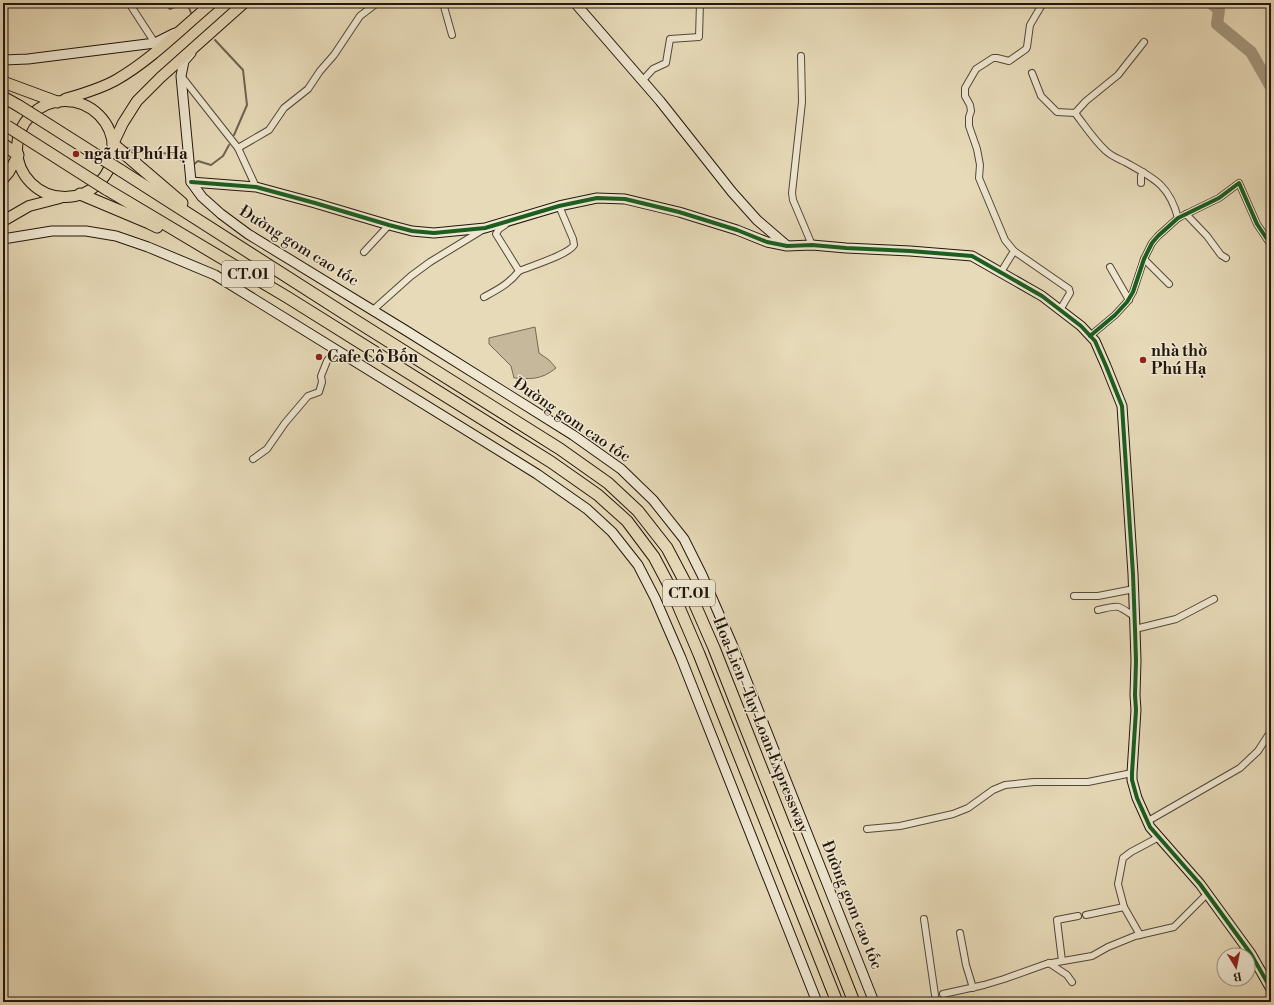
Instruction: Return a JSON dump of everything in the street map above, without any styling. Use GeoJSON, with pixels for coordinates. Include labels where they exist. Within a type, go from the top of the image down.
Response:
{"type":"FeatureCollection","features":[{"type":"Feature","properties":{"kind":"highway"},"geometry":{"type":"LineString","coordinates":[[3,82],[57,102]]}},
{"type":"Feature","properties":{"kind":"highway","name":"Hoa Lien- Tuy Loan Expressway"},"geometry":{"type":"LineString","coordinates":[[3,97],[20,106],[353,319],[560,449],[608,483],[638,511],[667,548],[686,584],[714,648],[854,1002]]}},
{"type":"Feature","properties":{"kind":"highway","name":"Hoa Lien- Tuy Loan Expressway"},"geometry":{"type":"LineString","coordinates":[[5,124],[106,189],[287,297],[551,462],[598,495],[627,521],[654,557],[672,591],[699,654],[837,1002]]}},
{"type":"Feature","properties":{"kind":"highway"},"geometry":{"type":"LineString","coordinates":[[3,144],[18,155]]}},
{"type":"Feature","properties":{"kind":"highway"},"geometry":{"type":"LineString","coordinates":[[113,144],[178,200],[353,319]]}},
{"type":"Feature","properties":{"kind":"highway"},"geometry":{"type":"LineString","coordinates":[[80,194],[149,223],[389,360]]}},
{"type":"Feature","properties":{"kind":"main road"},"geometry":{"type":"LineString","coordinates":[[64,197],[49,194],[35,186],[24,174],[18,161],[17,144],[21,129],[30,116],[42,107],[84,94],[116,80],[147,59],[212,3]]}},
{"type":"Feature","properties":{"kind":"main road"},"geometry":{"type":"LineString","coordinates":[[3,221],[29,206],[80,194],[94,187],[105,175],[111,160],[113,144],[123,123],[138,101],[162,77],[244,3]]}},
{"type":"Feature","properties":{"kind":"main road"},"geometry":{"type":"LineString","coordinates":[[575,3],[660,101],[732,192],[757,220],[787,246]]}},
{"type":"Feature","properties":{"kind":"main road"},"geometry":{"type":"LineString","coordinates":[[3,60],[28,60],[155,43],[181,29]]}},
{"type":"Feature","properties":{"kind":"main road"},"geometry":{"type":"LineString","coordinates":[[195,47],[184,61],[181,76],[191,182],[256,187],[412,231],[434,233],[485,228],[559,206],[597,198],[625,199],[679,212],[737,230],[767,242],[787,246],[812,245],[972,256],[1042,296],[1081,326],[1095,341],[1122,406],[1134,589],[1136,710],[1132,773],[1137,798],[1150,827],[1207,894],[1251,954],[1271,989]]}},
{"type":"Feature","properties":{"kind":"main road"},"geometry":{"type":"LineString","coordinates":[[57,102],[72,102],[94,111],[100,116],[108,129],[113,144]]}},
{"type":"Feature","properties":{"kind":"main road"},"geometry":{"type":"LineString","coordinates":[[3,179],[9,172],[18,155]]}},
{"type":"Feature","properties":{"kind":"main road","name":"Đường gom cao tốc"},"geometry":{"type":"LineString","coordinates":[[191,182],[202,197],[221,214],[248,234],[573,435],[621,469],[653,500],[684,539],[702,575],[732,644],[874,1002]]}},
{"type":"Feature","properties":{"kind":"main road"},"geometry":{"type":"LineString","coordinates":[[749,235],[755,235],[759,232],[757,220]]}},
{"type":"Feature","properties":{"kind":"main road"},"geometry":{"type":"LineString","coordinates":[[3,239],[52,231],[86,232],[116,236],[148,247],[215,275],[537,474],[586,509],[612,532],[638,565],[655,598],[681,658],[817,1002]]}},
{"type":"Feature","properties":{"kind":"street"},"geometry":{"type":"LineString","coordinates":[[129,3],[155,43]]}},
{"type":"Feature","properties":{"kind":"street"},"geometry":{"type":"LineString","coordinates":[[238,148],[269,130],[284,108],[295,98],[308,90],[360,16],[377,3]]}},
{"type":"Feature","properties":{"kind":"street"},"geometry":{"type":"LineString","coordinates":[[443,3],[452,35]]}},
{"type":"Feature","properties":{"kind":"street"},"geometry":{"type":"LineString","coordinates":[[642,81],[653,69],[666,63],[670,39],[699,37],[700,3]]}},
{"type":"Feature","properties":{"kind":"street"},"geometry":{"type":"LineString","coordinates":[[1043,3],[1030,25],[1026,49],[1009,61],[993,58],[976,69],[964,88],[965,96],[970,105],[971,111],[969,126],[977,149],[980,165],[979,178],[1005,240],[1014,251],[1069,289],[1070,293],[1060,310]]}},
{"type":"Feature","properties":{"kind":"street"},"geometry":{"type":"LineString","coordinates":[[1075,113],[1086,101],[1118,75],[1144,42]]}},
{"type":"Feature","properties":{"kind":"street"},"geometry":{"type":"LineString","coordinates":[[801,56],[802,102],[792,193],[793,200],[812,245]]}},
{"type":"Feature","properties":{"kind":"street"},"geometry":{"type":"LineString","coordinates":[[1032,72],[1040,96],[1057,112],[1075,113],[1093,137],[1107,152],[1143,172],[1154,180],[1169,195],[1174,204],[1178,218]]}},
{"type":"Feature","properties":{"kind":"street"},"geometry":{"type":"LineString","coordinates":[[181,76],[238,148],[256,187]]}},
{"type":"Feature","properties":{"kind":"street"},"geometry":{"type":"LineString","coordinates":[[1141,183],[1141,176],[1143,172]]}},
{"type":"Feature","properties":{"kind":"street"},"geometry":{"type":"LineString","coordinates":[[1090,336],[1115,315],[1129,300],[1144,259],[1152,243],[1158,236],[1178,218],[1219,198],[1239,183],[1257,224],[1271,245]]}},
{"type":"Feature","properties":{"kind":"street"},"geometry":{"type":"LineString","coordinates":[[484,297],[504,286],[519,271],[572,249],[574,245],[559,206]]}},
{"type":"Feature","properties":{"kind":"street"},"geometry":{"type":"LineString","coordinates":[[1186,214],[1207,236],[1221,255],[1226,258]]}},
{"type":"Feature","properties":{"kind":"street"},"geometry":{"type":"LineString","coordinates":[[511,220],[499,228],[496,234],[519,271]]}},
{"type":"Feature","properties":{"kind":"street"},"geometry":{"type":"LineString","coordinates":[[364,252],[389,225]]}},
{"type":"Feature","properties":{"kind":"street"},"geometry":{"type":"LineString","coordinates":[[373,310],[410,276],[485,228]]}},
{"type":"Feature","properties":{"kind":"street"},"geometry":{"type":"LineString","coordinates":[[1001,272],[1014,251]]}},
{"type":"Feature","properties":{"kind":"street"},"geometry":{"type":"LineString","coordinates":[[1144,259],[1169,284]]}},
{"type":"Feature","properties":{"kind":"street"},"geometry":{"type":"LineString","coordinates":[[1110,267],[1129,300]]}},
{"type":"Feature","properties":{"kind":"street"},"geometry":{"type":"LineString","coordinates":[[253,459],[267,449],[292,414],[308,396],[319,392],[322,382],[321,376],[327,361],[336,349]]}},
{"type":"Feature","properties":{"kind":"street"},"geometry":{"type":"LineString","coordinates":[[1074,596],[1098,596],[1134,589]]}},
{"type":"Feature","properties":{"kind":"street"},"geometry":{"type":"LineString","coordinates":[[1135,629],[1176,619],[1214,599]]}},
{"type":"Feature","properties":{"kind":"street"},"geometry":{"type":"LineString","coordinates":[[1098,610],[1116,606],[1135,617]]}},
{"type":"Feature","properties":{"kind":"street"},"geometry":{"type":"LineString","coordinates":[[1148,821],[1240,768],[1258,751],[1271,731]]}},
{"type":"Feature","properties":{"kind":"street"},"geometry":{"type":"LineString","coordinates":[[867,829],[900,826],[953,814],[968,808],[993,790],[1005,785],[1034,782],[1088,782],[1132,773]]}},
{"type":"Feature","properties":{"kind":"street"},"geometry":{"type":"LineString","coordinates":[[1140,935],[1124,908],[1118,884],[1123,858],[1159,837]]}},
{"type":"Feature","properties":{"kind":"street"},"geometry":{"type":"LineString","coordinates":[[942,994],[973,988],[1004,979],[1048,963],[1092,956],[1108,947],[1140,935],[1174,927],[1207,894]]}},
{"type":"Feature","properties":{"kind":"street"},"geometry":{"type":"LineString","coordinates":[[1086,915],[1124,908]]}},
{"type":"Feature","properties":{"kind":"street"},"geometry":{"type":"LineString","coordinates":[[1062,961],[1057,920],[1078,916]]}},
{"type":"Feature","properties":{"kind":"street"},"geometry":{"type":"LineString","coordinates":[[924,919],[935,995]]}},
{"type":"Feature","properties":{"kind":"street"},"geometry":{"type":"LineString","coordinates":[[960,933],[966,965],[973,988]]}},
{"type":"Feature","properties":{"kind":"street"},"geometry":{"type":"LineString","coordinates":[[1048,963],[1067,975],[1072,982]]}},
{"type":"Feature","properties":{"kind":"shaded area"},"geometry":{"type":"Polygon","coordinates":[[[535,327],[539,353],[549,360],[556,368],[541,377],[526,379],[514,378],[511,366],[489,344],[489,338],[535,327]]]}},
{"type":"Feature","properties":{"kind":"waterway"},"geometry":{"type":"LineString","coordinates":[[164,3],[170,9],[183,3]]}},
{"type":"Feature","properties":{"kind":"waterway"},"geometry":{"type":"LineString","coordinates":[[187,3],[191,13]]}},
{"type":"Feature","properties":{"kind":"waterway"},"geometry":{"type":"LineString","coordinates":[[1211,3],[1219,10],[1217,24],[1251,52],[1271,87]]}},
{"type":"Feature","properties":{"kind":"waterway"},"geometry":{"type":"LineString","coordinates":[[215,40],[243,70],[247,105],[234,135]]}},
{"type":"Feature","properties":{"kind":"waterway"},"geometry":{"type":"LineString","coordinates":[[193,165],[198,161],[211,165],[223,156],[229,145]]}},
{"type":"Feature","properties":{"kind":"waterway"},"geometry":{"type":"LineString","coordinates":[[124,147],[139,152],[176,154],[183,163]]}},
{"type":"Feature","properties":{"kind":"cycle path"},"geometry":{"type":"LineString","coordinates":[[191,182],[256,187],[412,231],[434,233],[485,228],[559,206],[597,198],[625,199],[679,212],[737,230],[767,242],[787,246],[812,245],[972,256],[1042,296],[1081,326],[1095,341],[1122,406],[1133,574],[1136,710],[1132,780],[1137,798],[1150,827],[1200,884],[1251,954],[1271,989]]}},
{"type":"Feature","properties":{"kind":"cycle path"},"geometry":{"type":"LineString","coordinates":[[1090,336],[1115,315],[1127,302],[1133,292],[1144,259],[1152,243],[1158,236],[1178,218],[1219,198],[1239,183],[1257,224],[1271,245]]}},
{"type":"Feature","properties":{"kind":"place","name":"ngã tư Phú Hạ"},"geometry":{"type":"Point","coordinates":[76,154]}},
{"type":"Feature","properties":{"kind":"place","name":"Cafe Cô Bốn"},"geometry":{"type":"Point","coordinates":[319,357]}},
{"type":"Feature","properties":{"kind":"place","name":"nhà thờ Phú Hạ"},"geometry":{"type":"Point","coordinates":[1143,360]}}]}
